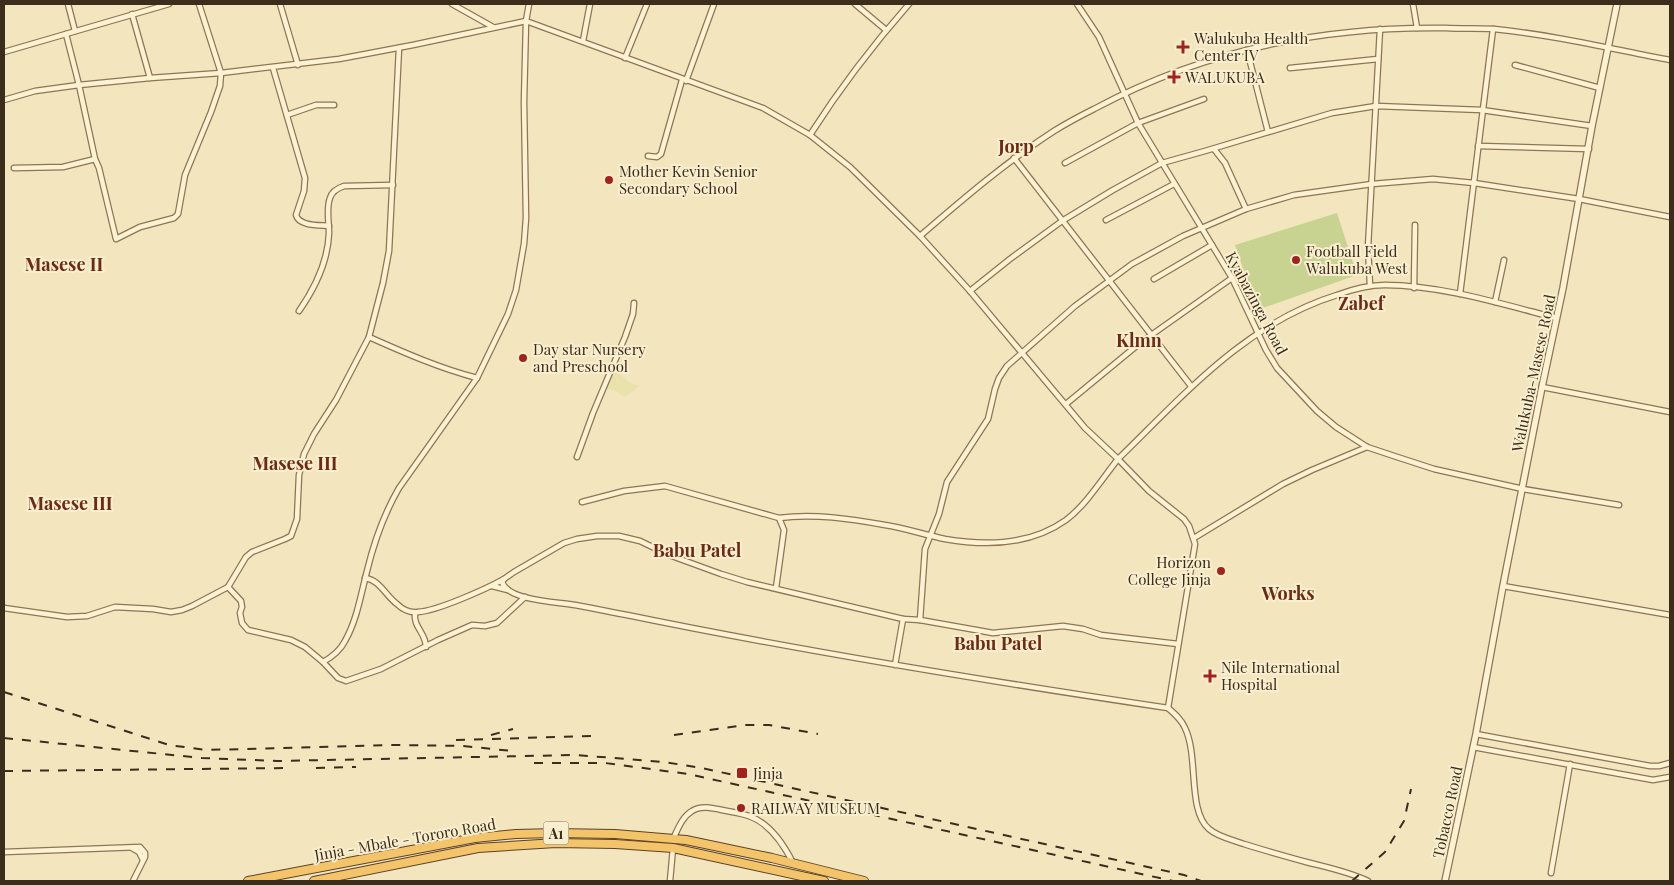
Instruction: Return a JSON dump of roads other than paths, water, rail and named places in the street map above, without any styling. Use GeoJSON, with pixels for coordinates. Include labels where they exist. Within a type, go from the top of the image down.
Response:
{"type":"FeatureCollection","features":[{"type":"Feature","properties":{"kind":"highway","name":"Jinja - Mbale - Tororo Road"},"geometry":{"type":"LineString","coordinates":[[248,881],[491,836],[564,833],[615,834],[696,842],[864,881]]}},
{"type":"Feature","properties":{"kind":"highway","name":"Jinja - Mbale - Tororo Road"},"geometry":{"type":"LineString","coordinates":[[314,881],[478,848],[565,843],[673,848],[824,881]]}},
{"type":"Feature","properties":{"kind":"street"},"geometry":{"type":"LineString","coordinates":[[68,4],[76,30]]}},
{"type":"Feature","properties":{"kind":"street"},"geometry":{"type":"LineString","coordinates":[[4,52],[132,14],[151,6],[169,4]]}},
{"type":"Feature","properties":{"kind":"street"},"geometry":{"type":"LineString","coordinates":[[66,34],[116,239],[140,227],[174,218],[178,214],[185,174],[217,98],[220,86],[221,74],[198,4]]}},
{"type":"Feature","properties":{"kind":"street"},"geometry":{"type":"LineString","coordinates":[[280,4],[298,65]]}},
{"type":"Feature","properties":{"kind":"street"},"geometry":{"type":"LineString","coordinates":[[452,4],[494,27]]}},
{"type":"Feature","properties":{"kind":"street"},"geometry":{"type":"LineString","coordinates":[[323,662],[338,652],[352,626],[380,528],[399,488],[477,378],[508,314],[521,266],[526,218],[524,102],[526,21],[529,4]]}},
{"type":"Feature","properties":{"kind":"street"},"geometry":{"type":"LineString","coordinates":[[583,42],[590,4]]}},
{"type":"Feature","properties":{"kind":"street"},"geometry":{"type":"LineString","coordinates":[[625,58],[648,4]]}},
{"type":"Feature","properties":{"kind":"street"},"geometry":{"type":"LineString","coordinates":[[648,156],[657,157],[662,154],[684,80],[714,4]]}},
{"type":"Feature","properties":{"kind":"street"},"geometry":{"type":"LineString","coordinates":[[855,4],[886,30]]}},
{"type":"Feature","properties":{"kind":"street"},"geometry":{"type":"LineString","coordinates":[[810,135],[841,89],[886,30],[910,4]]}},
{"type":"Feature","properties":{"kind":"street","name":"Kyabazinga Road"},"geometry":{"type":"LineString","coordinates":[[1077,4],[1099,37],[1138,123],[1232,278],[1266,350],[1277,368],[1296,390],[1336,427],[1367,447],[1434,469],[1522,489],[1619,505]]}},
{"type":"Feature","properties":{"kind":"street"},"geometry":{"type":"LineString","coordinates":[[1412,4],[1417,28]]}},
{"type":"Feature","properties":{"kind":"street","name":"Walukuba-Masese Road"},"geometry":{"type":"LineString","coordinates":[[1473,747],[1617,4]]}},
{"type":"Feature","properties":{"kind":"street"},"geometry":{"type":"LineString","coordinates":[[132,14],[150,78]]}},
{"type":"Feature","properties":{"kind":"street"},"geometry":{"type":"LineString","coordinates":[[4,100],[35,92],[79,85],[221,74],[298,65],[399,48],[526,21],[762,108],[810,135],[850,167],[920,236],[970,291],[1086,428],[1149,491],[1184,519],[1189,526],[1195,544],[1168,708]]}},
{"type":"Feature","properties":{"kind":"street"},"geometry":{"type":"LineString","coordinates":[[1370,286],[1368,247],[1380,29]]}},
{"type":"Feature","properties":{"kind":"street"},"geometry":{"type":"LineString","coordinates":[[920,236],[968,194],[1014,158],[1056,129],[1125,93],[1220,57],[1293,39],[1380,29],[1493,29],[1568,39],[1670,60]]}},
{"type":"Feature","properties":{"kind":"street"},"geometry":{"type":"LineString","coordinates":[[1460,294],[1493,29]]}},
{"type":"Feature","properties":{"kind":"street"},"geometry":{"type":"LineString","coordinates":[[4,608],[67,617],[87,616],[115,607],[171,612],[192,606],[228,587],[246,557],[252,552],[285,540],[290,536],[296,519],[299,475],[304,454],[344,386],[369,337],[383,283],[389,251],[399,48]]}},
{"type":"Feature","properties":{"kind":"street"},"geometry":{"type":"LineString","coordinates":[[1247,50],[1268,132]]}},
{"type":"Feature","properties":{"kind":"street"},"geometry":{"type":"LineString","coordinates":[[1290,68],[1378,59]]}},
{"type":"Feature","properties":{"kind":"street"},"geometry":{"type":"LineString","coordinates":[[1515,65],[1600,88]]}},
{"type":"Feature","properties":{"kind":"street"},"geometry":{"type":"LineString","coordinates":[[273,68],[305,178],[304,191],[296,218],[301,222],[329,226]]}},
{"type":"Feature","properties":{"kind":"street"},"geometry":{"type":"LineString","coordinates":[[1065,163],[1138,123],[1204,100]]}},
{"type":"Feature","properties":{"kind":"street"},"geometry":{"type":"LineString","coordinates":[[287,115],[316,105],[334,105]]}},
{"type":"Feature","properties":{"kind":"street"},"geometry":{"type":"LineString","coordinates":[[970,291],[1062,221],[1162,163],[1332,113],[1376,106],[1482,110],[1592,126]]}},
{"type":"Feature","properties":{"kind":"street"},"geometry":{"type":"LineString","coordinates":[[1478,146],[1588,149]]}},
{"type":"Feature","properties":{"kind":"street"},"geometry":{"type":"LineString","coordinates":[[1214,149],[1229,171],[1246,209]]}},
{"type":"Feature","properties":{"kind":"street"},"geometry":{"type":"LineString","coordinates":[[1014,158],[1191,386]]}},
{"type":"Feature","properties":{"kind":"street"},"geometry":{"type":"LineString","coordinates":[[14,168],[63,167],[95,159]]}},
{"type":"Feature","properties":{"kind":"street"},"geometry":{"type":"LineString","coordinates":[[920,620],[926,549],[939,514],[946,482],[988,419],[999,378],[1007,366],[1036,339],[1109,280],[1132,264],[1201,229],[1246,209],[1294,195],[1372,184],[1433,179],[1474,183],[1579,199],[1670,217]]}},
{"type":"Feature","properties":{"kind":"street"},"geometry":{"type":"LineString","coordinates":[[1106,220],[1174,184]]}},
{"type":"Feature","properties":{"kind":"street"},"geometry":{"type":"LineString","coordinates":[[299,311],[314,290],[322,268],[328,243],[330,198],[335,191],[339,187],[344,186],[393,185]]}},
{"type":"Feature","properties":{"kind":"street"},"geometry":{"type":"LineString","coordinates":[[1414,288],[1415,225]]}},
{"type":"Feature","properties":{"kind":"street"},"geometry":{"type":"LineString","coordinates":[[1154,279],[1212,245]]}},
{"type":"Feature","properties":{"kind":"street"},"geometry":{"type":"LineString","coordinates":[[1495,302],[1504,260]]}},
{"type":"Feature","properties":{"kind":"street"},"geometry":{"type":"LineString","coordinates":[[1066,404],[1151,335],[1232,278]]}},
{"type":"Feature","properties":{"kind":"street"},"geometry":{"type":"LineString","coordinates":[[582,502],[624,491],[665,486],[779,518],[793,516],[837,518],[885,524],[930,536],[984,543],[1010,542],[1029,538],[1044,532],[1065,520],[1076,511],[1118,459],[1191,386],[1258,331],[1290,313],[1322,299],[1357,288],[1385,285],[1460,294],[1556,318]]}},
{"type":"Feature","properties":{"kind":"street"},"geometry":{"type":"LineString","coordinates":[[578,457],[593,413],[625,337],[633,314],[634,303]]}},
{"type":"Feature","properties":{"kind":"street"},"geometry":{"type":"LineString","coordinates":[[369,337],[420,360],[453,372],[477,378]]}},
{"type":"Feature","properties":{"kind":"street"},"geometry":{"type":"LineString","coordinates":[[1542,388],[1670,412]]}},
{"type":"Feature","properties":{"kind":"street"},"geometry":{"type":"LineString","coordinates":[[1194,538],[1283,484],[1367,447]]}},
{"type":"Feature","properties":{"kind":"street"},"geometry":{"type":"LineString","coordinates":[[776,588],[784,530],[779,518]]}},
{"type":"Feature","properties":{"kind":"street"},"geometry":{"type":"LineString","coordinates":[[365,578],[373,579],[403,609],[415,613],[433,609],[492,586],[564,543],[597,536],[619,536],[640,541],[669,555],[721,574],[903,619],[920,620],[993,633],[1071,627],[1101,634],[1178,644]]}},
{"type":"Feature","properties":{"kind":"street"},"geometry":{"type":"LineString","coordinates":[[504,579],[503,584],[508,590]]}},
{"type":"Feature","properties":{"kind":"street"},"geometry":{"type":"LineString","coordinates":[[492,586],[525,597],[727,636],[1008,684],[1168,708],[1184,726],[1189,735],[1194,757],[1198,811],[1203,822],[1210,830],[1217,835],[1254,847],[1348,873],[1368,881]]}},
{"type":"Feature","properties":{"kind":"street"},"geometry":{"type":"LineString","coordinates":[[1503,586],[1670,615]]}},
{"type":"Feature","properties":{"kind":"street"},"geometry":{"type":"LineString","coordinates":[[228,587],[241,601],[240,613],[242,623],[248,630],[291,640],[304,647],[323,662],[338,678],[350,681],[359,676],[382,670],[472,626],[485,626],[497,622],[525,597]]}},
{"type":"Feature","properties":{"kind":"street"},"geometry":{"type":"LineString","coordinates":[[415,613],[415,622],[425,637],[426,647]]}},
{"type":"Feature","properties":{"kind":"street"},"geometry":{"type":"LineString","coordinates":[[895,665],[903,619]]}},
{"type":"Feature","properties":{"kind":"street"},"geometry":{"type":"LineString","coordinates":[[1476,734],[1650,766],[1670,763]]}},
{"type":"Feature","properties":{"kind":"street"},"geometry":{"type":"LineString","coordinates":[[1473,747],[1653,780],[1670,777]]}},
{"type":"Feature","properties":{"kind":"street","name":"Tobacco Road"},"geometry":{"type":"LineString","coordinates":[[1445,881],[1473,747]]}},
{"type":"Feature","properties":{"kind":"street"},"geometry":{"type":"LineString","coordinates":[[1549,760],[1552,749]]}},
{"type":"Feature","properties":{"kind":"street"},"geometry":{"type":"LineString","coordinates":[[1590,768],[1592,756]]}},
{"type":"Feature","properties":{"kind":"street"},"geometry":{"type":"LineString","coordinates":[[1551,873],[1570,764]]}},
{"type":"Feature","properties":{"kind":"street"},"geometry":{"type":"LineString","coordinates":[[673,839],[684,818],[693,810],[702,807],[714,808],[750,816],[775,834],[785,846],[793,863]]}},
{"type":"Feature","properties":{"kind":"street"},"geometry":{"type":"LineString","coordinates":[[4,852],[140,847],[145,853],[133,881]]}},
{"type":"Feature","properties":{"kind":"street"},"geometry":{"type":"LineString","coordinates":[[670,881],[673,848]]}},
{"type":"Feature","properties":{"kind":"railway"},"geometry":{"type":"LineString","coordinates":[[4,692],[169,745],[206,750],[394,745],[463,746],[512,751]]}},
{"type":"Feature","properties":{"kind":"railway"},"geometry":{"type":"LineString","coordinates":[[674,735],[745,725],[769,725],[818,734]]}},
{"type":"Feature","properties":{"kind":"railway"},"geometry":{"type":"LineString","coordinates":[[491,735],[513,729]]}},
{"type":"Feature","properties":{"kind":"railway"},"geometry":{"type":"LineString","coordinates":[[456,740],[591,736]]}},
{"type":"Feature","properties":{"kind":"railway"},"geometry":{"type":"LineString","coordinates":[[4,738],[202,758],[277,761],[576,755],[664,762],[702,768],[1184,875],[1201,881]]}},
{"type":"Feature","properties":{"kind":"railway"},"geometry":{"type":"LineString","coordinates":[[534,763],[605,763],[688,774],[1173,881]]}},
{"type":"Feature","properties":{"kind":"railway"},"geometry":{"type":"LineString","coordinates":[[316,768],[356,767]]}},
{"type":"Feature","properties":{"kind":"railway"},"geometry":{"type":"LineString","coordinates":[[4,771],[289,768]]}},
{"type":"Feature","properties":{"kind":"railway"},"geometry":{"type":"LineString","coordinates":[[1352,881],[1385,852],[1404,821],[1411,789]]}},
{"type":"Feature","properties":{"kind":"place","name":"Walukuba Health Center IV"},"geometry":{"type":"Point","coordinates":[1183,47]}},
{"type":"Feature","properties":{"kind":"place","name":"WALUKUBA"},"geometry":{"type":"Point","coordinates":[1174,77]}},
{"type":"Feature","properties":{"kind":"place","name":"Mother Kevin Senior Secondary School"},"geometry":{"type":"Point","coordinates":[609,180]}},
{"type":"Feature","properties":{"kind":"place","name":"Football Field Walukuba West"},"geometry":{"type":"Point","coordinates":[1296,260]}},
{"type":"Feature","properties":{"kind":"place","name":"Day star Nursery and Preschool"},"geometry":{"type":"Point","coordinates":[523,358]}},
{"type":"Feature","properties":{"kind":"place","name":"Horizon College Jinja"},"geometry":{"type":"Point","coordinates":[1221,571]}},
{"type":"Feature","properties":{"kind":"place","name":"Nile International Hospital"},"geometry":{"type":"Point","coordinates":[1210,676]}},
{"type":"Feature","properties":{"kind":"place","name":"Jinja"},"geometry":{"type":"Point","coordinates":[742,773]}},
{"type":"Feature","properties":{"kind":"place","name":"RAILWAY MUSEUM"},"geometry":{"type":"Point","coordinates":[741,808]}},
{"type":"Feature","properties":{"kind":"district","name":"Jorp"},"geometry":{"type":"Point","coordinates":[1016,146]}},
{"type":"Feature","properties":{"kind":"district","name":"Masese II"},"geometry":{"type":"Point","coordinates":[64,264]}},
{"type":"Feature","properties":{"kind":"district","name":"Zabef"},"geometry":{"type":"Point","coordinates":[1361,303]}},
{"type":"Feature","properties":{"kind":"district","name":"Klmn"},"geometry":{"type":"Point","coordinates":[1139,340]}},
{"type":"Feature","properties":{"kind":"district","name":"Masese III"},"geometry":{"type":"Point","coordinates":[295,463]}},
{"type":"Feature","properties":{"kind":"district","name":"Masese III"},"geometry":{"type":"Point","coordinates":[70,503]}},
{"type":"Feature","properties":{"kind":"district","name":"Babu Patel"},"geometry":{"type":"Point","coordinates":[697,550]}},
{"type":"Feature","properties":{"kind":"district","name":"Works"},"geometry":{"type":"Point","coordinates":[1288,593]}},
{"type":"Feature","properties":{"kind":"district","name":"Babu Patel"},"geometry":{"type":"Point","coordinates":[998,643]}}]}
